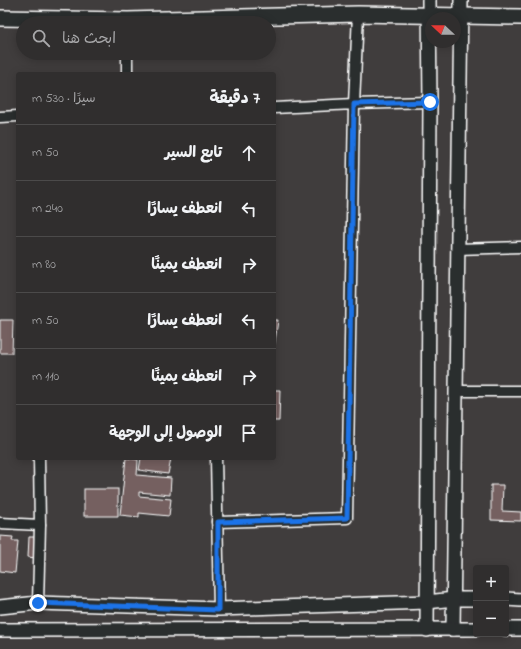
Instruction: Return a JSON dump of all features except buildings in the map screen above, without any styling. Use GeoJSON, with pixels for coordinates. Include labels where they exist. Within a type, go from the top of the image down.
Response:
{"type":"FeatureCollection","features":[{"type":"Feature","properties":{"kind":"main road"},"geometry":{"type":"LineString","coordinates":[[276,17],[358,14],[428,7],[462,16],[521,17]]}},
{"type":"Feature","properties":{"kind":"main road"},"geometry":{"type":"LineString","coordinates":[[0,18],[16,18]]}},
{"type":"Feature","properties":{"kind":"street"},"geometry":{"type":"LineString","coordinates":[[453,629],[457,249],[462,16],[461,0]]}},
{"type":"Feature","properties":{"kind":"street"},"geometry":{"type":"LineString","coordinates":[[427,630],[430,102],[428,7]]}},
{"type":"Feature","properties":{"kind":"street"},"geometry":{"type":"LineString","coordinates":[[218,522],[347,518],[354,104],[358,14]]}},
{"type":"Feature","properties":{"kind":"street"},"geometry":{"type":"LineString","coordinates":[[126,72],[127,60]]}},
{"type":"Feature","properties":{"kind":"street"},"geometry":{"type":"LineString","coordinates":[[276,108],[430,102]]}},
{"type":"Feature","properties":{"kind":"street"},"geometry":{"type":"LineString","coordinates":[[0,117],[16,116]]}},
{"type":"Feature","properties":{"kind":"street"},"geometry":{"type":"LineString","coordinates":[[457,249],[521,247]]}},
{"type":"Feature","properties":{"kind":"street"},"geometry":{"type":"LineString","coordinates":[[456,390],[521,391]]}},
{"type":"Feature","properties":{"kind":"street"},"geometry":{"type":"LineString","coordinates":[[38,603],[40,525],[39,460]]}},
{"type":"Feature","properties":{"kind":"street"},"geometry":{"type":"LineString","coordinates":[[216,460],[218,610]]}},
{"type":"Feature","properties":{"kind":"street"},"geometry":{"type":"LineString","coordinates":[[0,523],[40,525]]}},
{"type":"Feature","properties":{"kind":"street"},"geometry":{"type":"LineString","coordinates":[[0,607],[38,603],[218,610],[473,599]]}},
{"type":"Feature","properties":{"kind":"street"},"geometry":{"type":"LineString","coordinates":[[509,599],[521,600]]}},
{"type":"Feature","properties":{"kind":"street"},"geometry":{"type":"LineString","coordinates":[[0,630],[473,629]]}},
{"type":"Feature","properties":{"kind":"street"},"geometry":{"type":"LineString","coordinates":[[509,629],[521,629]]}},
{"type":"Feature","properties":{"kind":"route"},"geometry":{"type":"LineString","coordinates":[[38,603],[218,610],[218,522],[347,518],[354,104],[430,102]]}}]}
